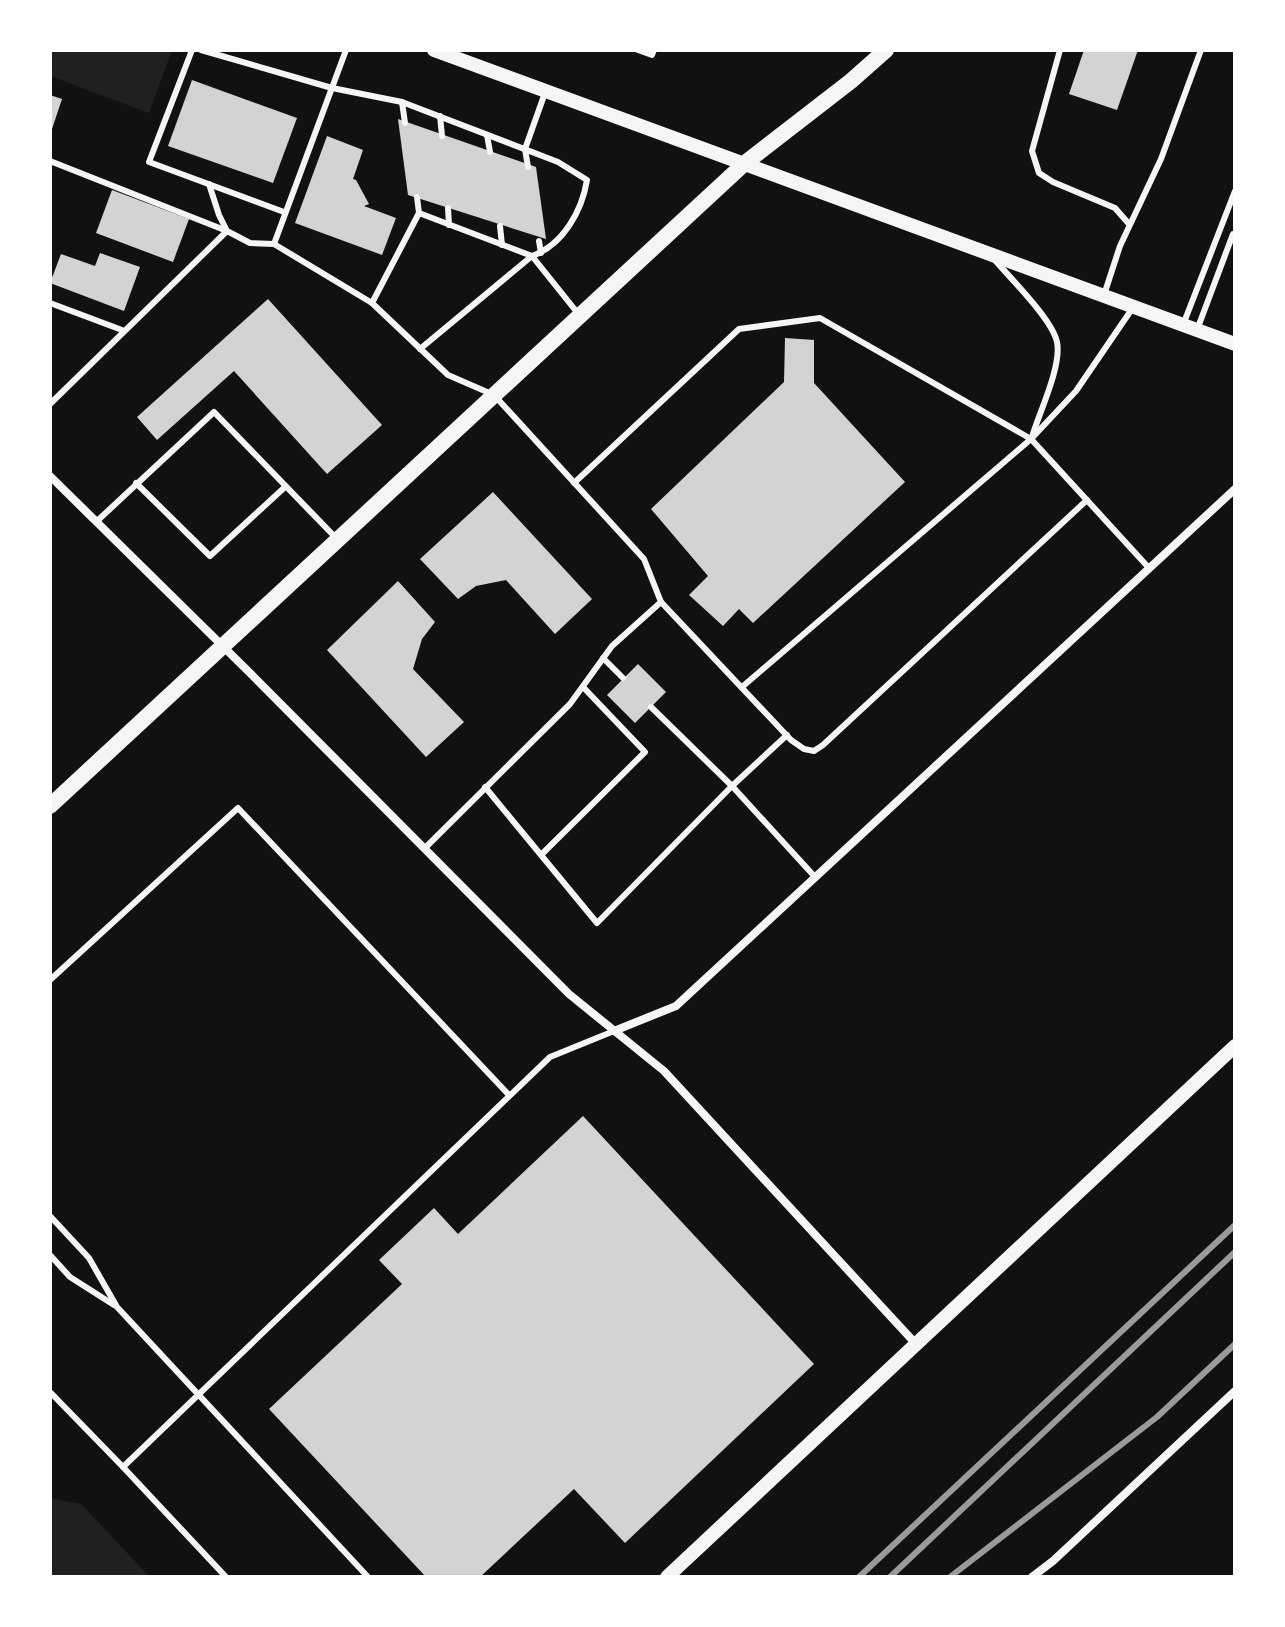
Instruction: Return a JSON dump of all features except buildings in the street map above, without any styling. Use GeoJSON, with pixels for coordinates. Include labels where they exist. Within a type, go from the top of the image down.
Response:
{"type":"FeatureCollection","features":[{"type":"Feature","properties":{"kind":"main road"},"geometry":{"type":"LineString","coordinates":[[50,806],[745,163],[886,50]]}},
{"type":"Feature","properties":{"kind":"street"},"geometry":{"type":"LineString","coordinates":[[434,50],[1235,344]]}},
{"type":"Feature","properties":{"kind":"street"},"geometry":{"type":"LineString","coordinates":[[50,476],[569,994],[664,1071],[916,1344]]}},
{"type":"Feature","properties":{"kind":"street"},"geometry":{"type":"LineString","coordinates":[[614,1031],[676,1006],[1235,489]]}},
{"type":"Feature","properties":{"kind":"street"},"geometry":{"type":"LineString","coordinates":[[678,1574],[916,1344],[1235,1046]]}},
{"type":"Feature","properties":{"kind":"street"},"geometry":{"type":"LineString","coordinates":[[1032,1577],[1235,1391]]}},
{"type":"Feature","properties":{"kind":"lane"},"geometry":{"type":"LineString","coordinates":[[192,50],[149,162],[284,212]]}},
{"type":"Feature","properties":{"kind":"lane"},"geometry":{"type":"LineString","coordinates":[[201,50],[332,88],[402,102],[558,162],[587,180],[583,202],[553,246],[532,256],[420,349]]}},
{"type":"Feature","properties":{"kind":"lane"},"geometry":{"type":"LineString","coordinates":[[274,244],[346,50]]}},
{"type":"Feature","properties":{"kind":"lane"},"geometry":{"type":"LineString","coordinates":[[638,50],[652,55],[654,50]]}},
{"type":"Feature","properties":{"kind":"lane"},"geometry":{"type":"LineString","coordinates":[[1060,50],[1032,151],[1039,173],[1115,208],[1129,224]]}},
{"type":"Feature","properties":{"kind":"lane"},"geometry":{"type":"LineString","coordinates":[[1104,295],[1129,224],[1161,159],[1201,50]]}},
{"type":"Feature","properties":{"kind":"lane"},"geometry":{"type":"LineString","coordinates":[[528,167],[525,149],[546,90]]}},
{"type":"Feature","properties":{"kind":"lane"},"geometry":{"type":"LineString","coordinates":[[402,102],[405,123]]}},
{"type":"Feature","properties":{"kind":"lane"},"geometry":{"type":"LineString","coordinates":[[440,116],[442,136]]}},
{"type":"Feature","properties":{"kind":"lane"},"geometry":{"type":"LineString","coordinates":[[487,135],[490,152]]}},
{"type":"Feature","properties":{"kind":"lane"},"geometry":{"type":"LineString","coordinates":[[50,161],[250,243],[274,244],[372,303],[448,375],[494,395],[644,559],[661,602],[787,735],[804,749],[814,751],[823,745],[1087,500]]}},
{"type":"Feature","properties":{"kind":"lane"},"geometry":{"type":"LineString","coordinates":[[209,184],[227,231]]}},
{"type":"Feature","properties":{"kind":"lane"},"geometry":{"type":"LineString","coordinates":[[1190,327],[1235,191]]}},
{"type":"Feature","properties":{"kind":"lane"},"geometry":{"type":"LineString","coordinates":[[372,303],[419,213],[417,197]]}},
{"type":"Feature","properties":{"kind":"lane"},"geometry":{"type":"LineString","coordinates":[[448,208],[449,225]]}},
{"type":"Feature","properties":{"kind":"lane"},"geometry":{"type":"LineString","coordinates":[[419,213],[532,256],[580,316]]}},
{"type":"Feature","properties":{"kind":"lane"},"geometry":{"type":"LineString","coordinates":[[500,226],[502,245]]}},
{"type":"Feature","properties":{"kind":"lane"},"geometry":{"type":"LineString","coordinates":[[50,404],[122,330],[227,231]]}},
{"type":"Feature","properties":{"kind":"lane"},"geometry":{"type":"LineString","coordinates":[[1190,327],[1235,235]]}},
{"type":"Feature","properties":{"kind":"lane"},"geometry":{"type":"LineString","coordinates":[[539,241],[541,253]]}},
{"type":"Feature","properties":{"kind":"lane"},"geometry":{"type":"LineString","coordinates":[[989,253],[1051,327],[1057,344],[1056,362],[1031,439]]}},
{"type":"Feature","properties":{"kind":"lane"},"geometry":{"type":"LineString","coordinates":[[50,303],[122,330]]}},
{"type":"Feature","properties":{"kind":"lane"},"geometry":{"type":"LineString","coordinates":[[742,687],[1031,439],[1076,391],[1134,306]]}},
{"type":"Feature","properties":{"kind":"lane"},"geometry":{"type":"LineString","coordinates":[[574,483],[739,329],[820,318],[1031,439],[1149,568]]}},
{"type":"Feature","properties":{"kind":"lane"},"geometry":{"type":"LineString","coordinates":[[96,522],[214,412],[337,539]]}},
{"type":"Feature","properties":{"kind":"lane"},"geometry":{"type":"LineString","coordinates":[[136,483],[210,556],[285,487]]}},
{"type":"Feature","properties":{"kind":"lane"},"geometry":{"type":"LineString","coordinates":[[425,848],[570,704],[603,658],[661,602]]}},
{"type":"Feature","properties":{"kind":"lane"},"geometry":{"type":"LineString","coordinates":[[603,658],[623,678]]}},
{"type":"Feature","properties":{"kind":"lane"},"geometry":{"type":"LineString","coordinates":[[542,854],[645,752],[583,687]]}},
{"type":"Feature","properties":{"kind":"lane"},"geometry":{"type":"LineString","coordinates":[[651,707],[732,786],[815,877]]}},
{"type":"Feature","properties":{"kind":"lane"},"geometry":{"type":"LineString","coordinates":[[485,787],[597,923],[732,786],[787,735]]}},
{"type":"Feature","properties":{"kind":"lane"},"geometry":{"type":"LineString","coordinates":[[50,980],[238,808],[509,1095]]}},
{"type":"Feature","properties":{"kind":"lane"},"geometry":{"type":"LineString","coordinates":[[123,1467],[550,1057],[614,1031]]}},
{"type":"Feature","properties":{"kind":"lane"},"geometry":{"type":"LineString","coordinates":[[50,1216],[89,1258],[117,1307],[368,1577]]}},
{"type":"Feature","properties":{"kind":"lane"},"geometry":{"type":"LineString","coordinates":[[50,1255],[70,1277],[117,1307]]}},
{"type":"Feature","properties":{"kind":"lane"},"geometry":{"type":"LineString","coordinates":[[50,1392],[226,1577]]}},
{"type":"Feature","properties":{"kind":"shaded area"},"geometry":{"type":"Polygon","coordinates":[[[50,50],[172,50],[149,113],[50,76],[50,50]]]}},
{"type":"Feature","properties":{"kind":"shaded area"},"geometry":{"type":"Polygon","coordinates":[[[50,1498],[81,1504],[150,1577],[50,1577],[50,1498]]]}},
{"type":"Feature","properties":{"kind":"railway"},"geometry":{"type":"LineString","coordinates":[[859,1577],[1235,1225]]}},
{"type":"Feature","properties":{"kind":"railway"},"geometry":{"type":"LineString","coordinates":[[890,1577],[1235,1252]]}},
{"type":"Feature","properties":{"kind":"railway"},"geometry":{"type":"LineString","coordinates":[[950,1577],[1157,1417],[1235,1344]]}}]}
